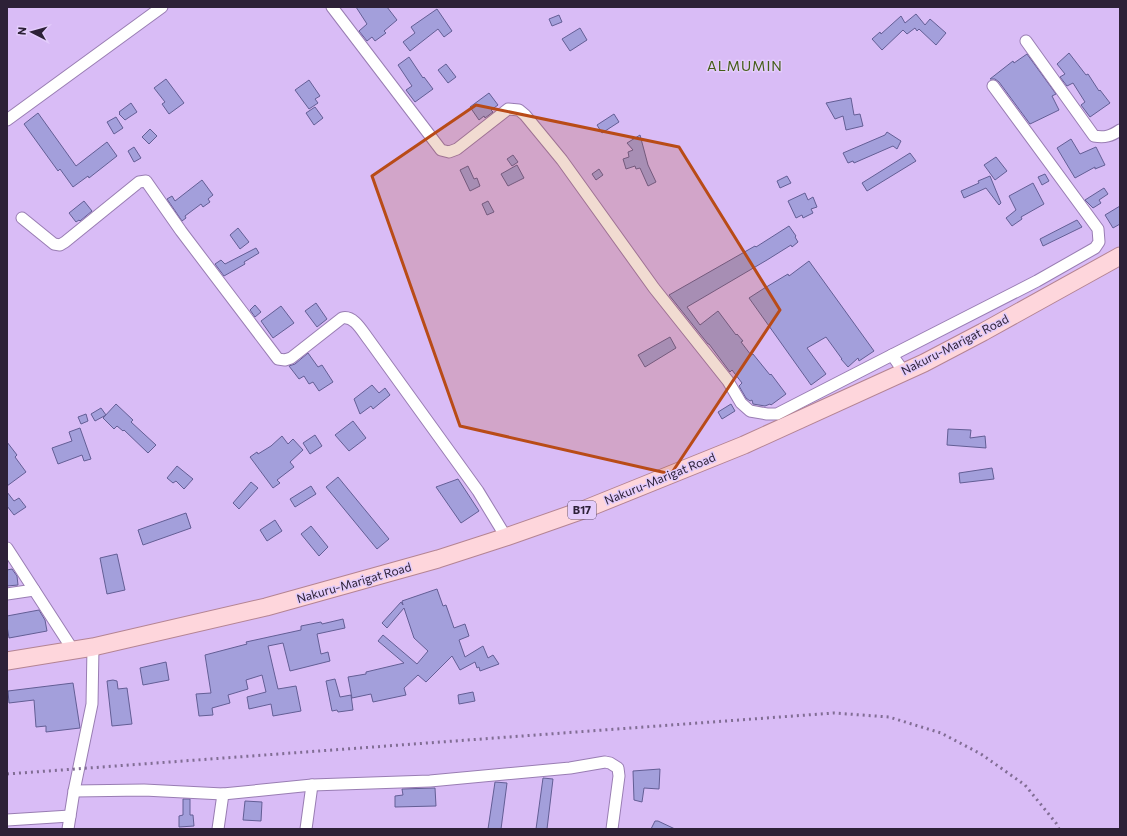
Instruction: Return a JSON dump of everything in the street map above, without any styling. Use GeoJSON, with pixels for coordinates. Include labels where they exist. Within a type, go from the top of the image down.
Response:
{"type":"FeatureCollection","features":[{"type":"Feature","properties":{"kind":"main road","name":"Nakuru-Marigat Road"},"geometry":{"type":"LineString","coordinates":[[7,661],[93,647],[266,607],[438,559],[583,510],[744,445],[904,372],[983,332],[1120,256]]}},
{"type":"Feature","properties":{"kind":"street"},"geometry":{"type":"LineString","coordinates":[[7,120],[162,7]]}},
{"type":"Feature","properties":{"kind":"street"},"geometry":{"type":"LineString","coordinates":[[332,7],[441,150],[449,152],[457,149],[508,109],[519,110],[525,115],[562,160],[654,288],[728,381],[741,403],[750,411],[767,414],[777,414],[1038,280],[1095,248],[1098,242],[1098,229],[993,86]]}},
{"type":"Feature","properties":{"kind":"street"},"geometry":{"type":"LineString","coordinates":[[1026,40],[1094,136],[1101,138],[1108,137],[1120,130]]}},
{"type":"Feature","properties":{"kind":"street"},"geometry":{"type":"LineString","coordinates":[[22,218],[54,244],[60,245],[139,182],[146,181],[181,231],[278,359],[285,360],[291,358],[342,318],[351,318],[369,340],[478,491],[506,537]]}},
{"type":"Feature","properties":{"kind":"street"},"geometry":{"type":"LineString","coordinates":[[892,355],[904,372]]}},
{"type":"Feature","properties":{"kind":"street"},"geometry":{"type":"LineString","coordinates":[[7,548],[73,650]]}},
{"type":"Feature","properties":{"kind":"street"},"geometry":{"type":"LineString","coordinates":[[7,594],[34,590]]}},
{"type":"Feature","properties":{"kind":"street"},"geometry":{"type":"LineString","coordinates":[[68,829],[74,791],[92,704],[93,647]]}},
{"type":"Feature","properties":{"kind":"street"},"geometry":{"type":"LineString","coordinates":[[74,791],[144,790],[223,794],[312,785],[430,781],[570,768],[605,762],[618,768],[619,776],[612,829]]}},
{"type":"Feature","properties":{"kind":"street"},"geometry":{"type":"LineString","coordinates":[[306,829],[312,785]]}},
{"type":"Feature","properties":{"kind":"street"},"geometry":{"type":"LineString","coordinates":[[218,829],[223,794]]}},
{"type":"Feature","properties":{"kind":"street"},"geometry":{"type":"LineString","coordinates":[[7,820],[70,816]]}},
{"type":"Feature","properties":{"kind":"highlighted area"},"geometry":{"type":"Polygon","coordinates":[[[476,105],[679,147],[780,310],[671,474],[460,426],[372,176],[476,105]]]}},
{"type":"Feature","properties":{"kind":"building"},"geometry":{"type":"Polygon","coordinates":[[[356,7],[387,7],[397,20],[384,31],[386,33],[375,41],[372,37],[367,41],[359,31],[367,24],[356,7]]]}},
{"type":"Feature","properties":{"kind":"building"},"geometry":{"type":"Polygon","coordinates":[[[437,9],[452,31],[444,37],[438,29],[410,51],[403,42],[415,33],[411,27],[437,9]]]}},
{"type":"Feature","properties":{"kind":"building"},"geometry":{"type":"Polygon","coordinates":[[[916,14],[925,25],[930,19],[946,33],[936,45],[919,29],[917,31],[915,28],[907,34],[903,30],[882,50],[872,39],[880,32],[881,34],[901,16],[905,23],[916,14]]]}},
{"type":"Feature","properties":{"kind":"building"},"geometry":{"type":"Polygon","coordinates":[[[559,15],[562,22],[552,26],[549,19],[559,15]]]}},
{"type":"Feature","properties":{"kind":"building"},"geometry":{"type":"Polygon","coordinates":[[[580,28],[587,40],[570,51],[562,39],[580,28]]]}},
{"type":"Feature","properties":{"kind":"building"},"geometry":{"type":"Polygon","coordinates":[[[1069,53],[1086,75],[1088,74],[1099,91],[1100,90],[1110,103],[1090,117],[1081,105],[1085,102],[1073,83],[1067,86],[1060,77],[1065,74],[1057,64],[1069,53]]]}},
{"type":"Feature","properties":{"kind":"building"},"geometry":{"type":"Polygon","coordinates":[[[1027,54],[1056,94],[1052,96],[1059,110],[1030,124],[999,82],[995,79],[990,79],[1013,61],[1014,63],[1027,54]]]}},
{"type":"Feature","properties":{"kind":"building"},"geometry":{"type":"Polygon","coordinates":[[[409,57],[423,78],[424,77],[433,89],[415,102],[406,90],[412,86],[398,65],[409,57]]]}},
{"type":"Feature","properties":{"kind":"building"},"geometry":{"type":"Polygon","coordinates":[[[446,64],[456,77],[448,83],[438,70],[446,64]]]}},
{"type":"Feature","properties":{"kind":"building"},"geometry":{"type":"Polygon","coordinates":[[[166,79],[184,103],[169,114],[162,104],[165,102],[154,88],[166,79]]]}},
{"type":"Feature","properties":{"kind":"building"},"geometry":{"type":"Polygon","coordinates":[[[309,80],[320,96],[315,99],[318,103],[309,109],[295,90],[309,80]]]}},
{"type":"Feature","properties":{"kind":"building"},"geometry":{"type":"Polygon","coordinates":[[[489,93],[498,105],[491,110],[493,112],[485,118],[484,116],[479,120],[470,107],[489,93]]]}},
{"type":"Feature","properties":{"kind":"building"},"geometry":{"type":"Polygon","coordinates":[[[851,98],[854,115],[860,114],[863,126],[846,130],[843,116],[835,119],[826,103],[851,98]]]}},
{"type":"Feature","properties":{"kind":"building"},"geometry":{"type":"Polygon","coordinates":[[[131,103],[137,112],[125,120],[119,112],[131,103]]]}},
{"type":"Feature","properties":{"kind":"building"},"geometry":{"type":"Polygon","coordinates":[[[315,107],[323,118],[314,125],[306,113],[315,107]]]}},
{"type":"Feature","properties":{"kind":"building"},"geometry":{"type":"Polygon","coordinates":[[[38,113],[76,166],[107,142],[117,156],[89,178],[88,176],[73,187],[60,169],[58,171],[24,124],[38,113]]]}},
{"type":"Feature","properties":{"kind":"building"},"geometry":{"type":"Polygon","coordinates":[[[614,114],[619,122],[602,133],[597,125],[614,114]]]}},
{"type":"Feature","properties":{"kind":"building"},"geometry":{"type":"Polygon","coordinates":[[[116,117],[123,128],[114,134],[107,122],[116,117]]]}},
{"type":"Feature","properties":{"kind":"building"},"geometry":{"type":"Polygon","coordinates":[[[150,129],[157,136],[149,144],[142,137],[150,129]]]}},
{"type":"Feature","properties":{"kind":"building"},"geometry":{"type":"Polygon","coordinates":[[[887,132],[901,141],[897,149],[893,146],[854,163],[853,161],[848,163],[843,153],[885,135],[887,132]]]}},
{"type":"Feature","properties":{"kind":"building"},"geometry":{"type":"Polygon","coordinates":[[[640,135],[648,165],[656,182],[648,186],[640,168],[636,169],[635,166],[626,169],[623,159],[629,157],[628,152],[633,150],[627,143],[640,135]]]}},
{"type":"Feature","properties":{"kind":"building"},"geometry":{"type":"Polygon","coordinates":[[[1071,139],[1080,154],[1096,147],[1105,165],[1095,169],[1095,167],[1075,178],[1057,148],[1071,139]]]}},
{"type":"Feature","properties":{"kind":"building"},"geometry":{"type":"Polygon","coordinates":[[[134,147],[141,158],[134,162],[128,151],[134,147]]]}},
{"type":"Feature","properties":{"kind":"building"},"geometry":{"type":"Polygon","coordinates":[[[910,153],[916,161],[867,191],[862,183],[910,153]]]}},
{"type":"Feature","properties":{"kind":"building"},"geometry":{"type":"Polygon","coordinates":[[[513,155],[518,162],[512,166],[507,159],[513,155]]]}},
{"type":"Feature","properties":{"kind":"building"},"geometry":{"type":"Polygon","coordinates":[[[996,157],[1007,171],[995,180],[984,165],[996,157]]]}},
{"type":"Feature","properties":{"kind":"building"},"geometry":{"type":"Polygon","coordinates":[[[517,165],[524,178],[508,186],[501,174],[517,165]]]}},
{"type":"Feature","properties":{"kind":"building"},"geometry":{"type":"Polygon","coordinates":[[[468,166],[474,179],[477,178],[480,186],[470,191],[460,170],[468,166]]]}},
{"type":"Feature","properties":{"kind":"building"},"geometry":{"type":"Polygon","coordinates":[[[599,169],[603,175],[596,180],[592,174],[599,169]]]}},
{"type":"Feature","properties":{"kind":"building"},"geometry":{"type":"Polygon","coordinates":[[[1045,174],[1049,181],[1042,185],[1038,177],[1045,174]]]}},
{"type":"Feature","properties":{"kind":"building"},"geometry":{"type":"Polygon","coordinates":[[[787,176],[791,183],[780,188],[777,181],[787,176]]]}},
{"type":"Feature","properties":{"kind":"building"},"geometry":{"type":"Polygon","coordinates":[[[990,176],[1001,203],[999,205],[986,188],[964,198],[961,191],[990,176]]]}},
{"type":"Feature","properties":{"kind":"building"},"geometry":{"type":"Polygon","coordinates":[[[202,180],[213,195],[208,199],[210,202],[203,207],[201,204],[185,216],[186,218],[182,221],[167,199],[172,196],[175,201],[202,180]]]}},
{"type":"Feature","properties":{"kind":"building"},"geometry":{"type":"Polygon","coordinates":[[[1033,183],[1044,204],[1021,217],[1022,219],[1012,226],[1006,218],[1016,210],[1009,196],[1033,183]]]}},
{"type":"Feature","properties":{"kind":"building"},"geometry":{"type":"Polygon","coordinates":[[[1104,188],[1108,194],[1099,200],[1101,203],[1093,208],[1085,200],[1104,188]]]}},
{"type":"Feature","properties":{"kind":"building"},"geometry":{"type":"Polygon","coordinates":[[[805,193],[808,200],[813,197],[817,207],[811,209],[813,213],[803,218],[802,215],[796,218],[788,201],[805,193]]]}},
{"type":"Feature","properties":{"kind":"building"},"geometry":{"type":"Polygon","coordinates":[[[84,201],[92,211],[80,221],[79,220],[76,222],[69,213],[84,201]]]}},
{"type":"Feature","properties":{"kind":"building"},"geometry":{"type":"Polygon","coordinates":[[[488,201],[494,212],[487,215],[482,204],[488,201]]]}},
{"type":"Feature","properties":{"kind":"building"},"geometry":{"type":"Polygon","coordinates":[[[1120,206],[1120,224],[1113,228],[1105,215],[1120,206]]]}},
{"type":"Feature","properties":{"kind":"building"},"geometry":{"type":"Polygon","coordinates":[[[1077,220],[1082,227],[1043,246],[1040,239],[1077,220]]]}},
{"type":"Feature","properties":{"kind":"building"},"geometry":{"type":"Polygon","coordinates":[[[789,226],[798,242],[792,247],[791,245],[687,307],[700,325],[718,311],[736,335],[737,334],[743,341],[741,342],[751,355],[753,354],[770,375],[771,374],[786,394],[771,405],[765,406],[753,404],[752,400],[750,401],[746,398],[739,386],[742,383],[732,370],[730,372],[669,295],[755,246],[756,247],[789,226]]]}},
{"type":"Feature","properties":{"kind":"building"},"geometry":{"type":"Polygon","coordinates":[[[238,228],[249,242],[240,249],[230,235],[238,228]]]}},
{"type":"Feature","properties":{"kind":"building"},"geometry":{"type":"Polygon","coordinates":[[[256,248],[259,253],[244,262],[245,264],[224,276],[215,264],[221,260],[225,264],[256,248]]]}},
{"type":"Feature","properties":{"kind":"building"},"geometry":{"type":"Polygon","coordinates":[[[809,261],[874,351],[859,361],[858,358],[848,367],[826,337],[807,348],[826,374],[811,385],[749,298],[788,274],[789,276],[809,261]]]}},
{"type":"Feature","properties":{"kind":"building"},"geometry":{"type":"Polygon","coordinates":[[[316,303],[327,319],[317,327],[305,311],[316,303]]]}},
{"type":"Feature","properties":{"kind":"building"},"geometry":{"type":"Polygon","coordinates":[[[255,305],[261,312],[255,317],[250,310],[255,305]]]}},
{"type":"Feature","properties":{"kind":"building"},"geometry":{"type":"Polygon","coordinates":[[[281,306],[294,323],[273,338],[261,321],[281,306]]]}},
{"type":"Feature","properties":{"kind":"building"},"geometry":{"type":"Polygon","coordinates":[[[670,337],[676,348],[645,367],[638,355],[670,337]]]}},
{"type":"Feature","properties":{"kind":"building"},"geometry":{"type":"Polygon","coordinates":[[[308,353],[318,367],[322,365],[333,382],[319,391],[313,382],[309,384],[304,376],[299,379],[289,366],[295,364],[308,353]]]}},
{"type":"Feature","properties":{"kind":"building"},"geometry":{"type":"Polygon","coordinates":[[[372,385],[379,393],[385,388],[390,395],[373,409],[371,406],[360,414],[354,399],[372,385]]]}},
{"type":"Feature","properties":{"kind":"building"},"geometry":{"type":"Polygon","coordinates":[[[116,404],[133,420],[131,422],[156,445],[148,453],[124,430],[123,431],[117,426],[114,429],[103,418],[116,404]]]}},
{"type":"Feature","properties":{"kind":"building"},"geometry":{"type":"Polygon","coordinates":[[[731,404],[735,411],[722,419],[718,412],[731,404]]]}},
{"type":"Feature","properties":{"kind":"building"},"geometry":{"type":"Polygon","coordinates":[[[101,408],[106,415],[95,421],[91,414],[101,408]]]}},
{"type":"Feature","properties":{"kind":"building"},"geometry":{"type":"Polygon","coordinates":[[[86,414],[88,421],[81,424],[78,417],[86,414]]]}},
{"type":"Feature","properties":{"kind":"building"},"geometry":{"type":"Polygon","coordinates":[[[353,421],[366,438],[349,451],[335,435],[353,421]]]}},
{"type":"Feature","properties":{"kind":"building"},"geometry":{"type":"Polygon","coordinates":[[[80,428],[91,459],[84,461],[82,455],[58,464],[52,448],[72,441],[69,432],[80,428]]]}},
{"type":"Feature","properties":{"kind":"building"},"geometry":{"type":"Polygon","coordinates":[[[948,429],[971,430],[970,438],[985,436],[986,448],[947,445],[948,429]]]}},
{"type":"Feature","properties":{"kind":"building"},"geometry":{"type":"Polygon","coordinates":[[[315,435],[322,446],[310,454],[303,443],[315,435]]]}},
{"type":"Feature","properties":{"kind":"building"},"geometry":{"type":"Polygon","coordinates":[[[282,436],[288,444],[293,439],[303,450],[290,462],[294,467],[277,480],[280,483],[273,488],[250,457],[271,446],[282,436]]]}},
{"type":"Feature","properties":{"kind":"building"},"geometry":{"type":"Polygon","coordinates":[[[7,442],[17,455],[15,457],[26,472],[7,486],[7,442]]]}},
{"type":"Feature","properties":{"kind":"building"},"geometry":{"type":"Polygon","coordinates":[[[177,466],[193,479],[184,489],[176,481],[173,483],[167,478],[177,466]]]}},
{"type":"Feature","properties":{"kind":"building"},"geometry":{"type":"Polygon","coordinates":[[[992,468],[994,479],[960,483],[959,473],[992,468]]]}},
{"type":"Feature","properties":{"kind":"building"},"geometry":{"type":"Polygon","coordinates":[[[338,477],[389,539],[377,549],[326,487],[338,477]]]}},
{"type":"Feature","properties":{"kind":"building"},"geometry":{"type":"Polygon","coordinates":[[[458,479],[479,511],[461,523],[436,487],[458,479]]]}},
{"type":"Feature","properties":{"kind":"building"},"geometry":{"type":"Polygon","coordinates":[[[251,482],[258,488],[239,509],[233,503],[251,482]]]}},
{"type":"Feature","properties":{"kind":"building"},"geometry":{"type":"Polygon","coordinates":[[[311,486],[316,494],[295,507],[290,499],[311,486]]]}},
{"type":"Feature","properties":{"kind":"building"},"geometry":{"type":"Polygon","coordinates":[[[7,492],[14,501],[19,498],[26,507],[14,515],[7,506],[7,492]]]}},
{"type":"Feature","properties":{"kind":"building"},"geometry":{"type":"Polygon","coordinates":[[[186,513],[191,528],[143,545],[138,530],[186,513]]]}},
{"type":"Feature","properties":{"kind":"building"},"geometry":{"type":"Polygon","coordinates":[[[275,520],[282,531],[267,541],[260,530],[275,520]]]}},
{"type":"Feature","properties":{"kind":"building"},"geometry":{"type":"Polygon","coordinates":[[[311,526],[328,547],[319,556],[301,534],[311,526]]]}},
{"type":"Feature","properties":{"kind":"building"},"geometry":{"type":"Polygon","coordinates":[[[117,554],[125,590],[107,594],[100,558],[117,554]]]}},
{"type":"Feature","properties":{"kind":"building"},"geometry":{"type":"Polygon","coordinates":[[[12,569],[17,576],[18,585],[7,586],[7,570],[12,569]]]}},
{"type":"Feature","properties":{"kind":"building"},"geometry":{"type":"Polygon","coordinates":[[[437,589],[443,606],[446,605],[454,628],[465,624],[469,636],[459,640],[465,657],[483,646],[488,658],[493,655],[499,664],[480,671],[475,662],[460,670],[452,656],[426,682],[418,675],[404,688],[406,695],[373,702],[371,694],[352,698],[348,677],[366,674],[366,672],[404,663],[378,641],[383,635],[417,664],[428,651],[414,638],[404,608],[387,628],[382,623],[401,602],[403,605],[402,601],[437,589]]]}},
{"type":"Feature","properties":{"kind":"building"},"geometry":{"type":"Polygon","coordinates":[[[39,610],[45,620],[47,631],[9,638],[7,616],[39,610]]]}},
{"type":"Feature","properties":{"kind":"building"},"geometry":{"type":"Polygon","coordinates":[[[343,619],[345,628],[317,634],[321,654],[328,652],[330,661],[290,671],[283,643],[268,646],[278,689],[296,686],[301,711],[273,716],[271,704],[249,709],[247,697],[266,692],[262,675],[246,680],[248,689],[228,695],[230,703],[212,708],[213,715],[199,716],[196,694],[211,693],[205,655],[247,644],[246,642],[301,630],[301,626],[321,622],[322,624],[343,619]]]}},
{"type":"Feature","properties":{"kind":"building"},"geometry":{"type":"Polygon","coordinates":[[[166,662],[169,680],[143,685],[140,668],[166,662]]]}},
{"type":"Feature","properties":{"kind":"building"},"geometry":{"type":"Polygon","coordinates":[[[335,679],[340,697],[351,695],[353,710],[338,712],[337,710],[332,711],[326,681],[335,679]]]}},
{"type":"Feature","properties":{"kind":"building"},"geometry":{"type":"Polygon","coordinates":[[[107,681],[117,681],[118,689],[127,688],[132,724],[112,726],[107,681]]]}},
{"type":"Feature","properties":{"kind":"building"},"geometry":{"type":"Polygon","coordinates":[[[73,683],[80,728],[46,732],[46,726],[36,727],[34,700],[9,703],[8,691],[73,683]]]}},
{"type":"Feature","properties":{"kind":"building"},"geometry":{"type":"Polygon","coordinates":[[[473,692],[475,701],[459,704],[458,695],[473,692]]]}},
{"type":"Feature","properties":{"kind":"building"},"geometry":{"type":"Polygon","coordinates":[[[660,769],[659,789],[644,788],[642,802],[634,800],[633,771],[660,769]]]}},
{"type":"Feature","properties":{"kind":"building"},"geometry":{"type":"Polygon","coordinates":[[[543,778],[553,779],[547,829],[536,829],[543,778]]]}},
{"type":"Feature","properties":{"kind":"building"},"geometry":{"type":"Polygon","coordinates":[[[495,782],[507,783],[501,829],[488,829],[495,782]]]}},
{"type":"Feature","properties":{"kind":"building"},"geometry":{"type":"Polygon","coordinates":[[[435,788],[436,806],[395,807],[395,796],[403,795],[402,789],[435,788]]]}},
{"type":"Feature","properties":{"kind":"building"},"geometry":{"type":"Polygon","coordinates":[[[183,799],[190,799],[190,815],[193,815],[194,826],[179,827],[179,816],[183,815],[183,799]]]}},
{"type":"Feature","properties":{"kind":"building"},"geometry":{"type":"Polygon","coordinates":[[[245,801],[262,802],[261,821],[243,820],[245,801]]]}},
{"type":"Feature","properties":{"kind":"building"},"geometry":{"type":"Polygon","coordinates":[[[655,821],[658,821],[675,829],[651,829],[655,821]]]}},
{"type":"Feature","properties":{"kind":"railway"},"geometry":{"type":"LineString","coordinates":[[7,774],[834,713],[889,717],[941,733],[981,754],[1025,785],[1056,823],[1059,829]]}},
{"type":"Feature","properties":{"kind":"district","name":"ALMUMIN"},"geometry":{"type":"Point","coordinates":[745,66]}}]}
